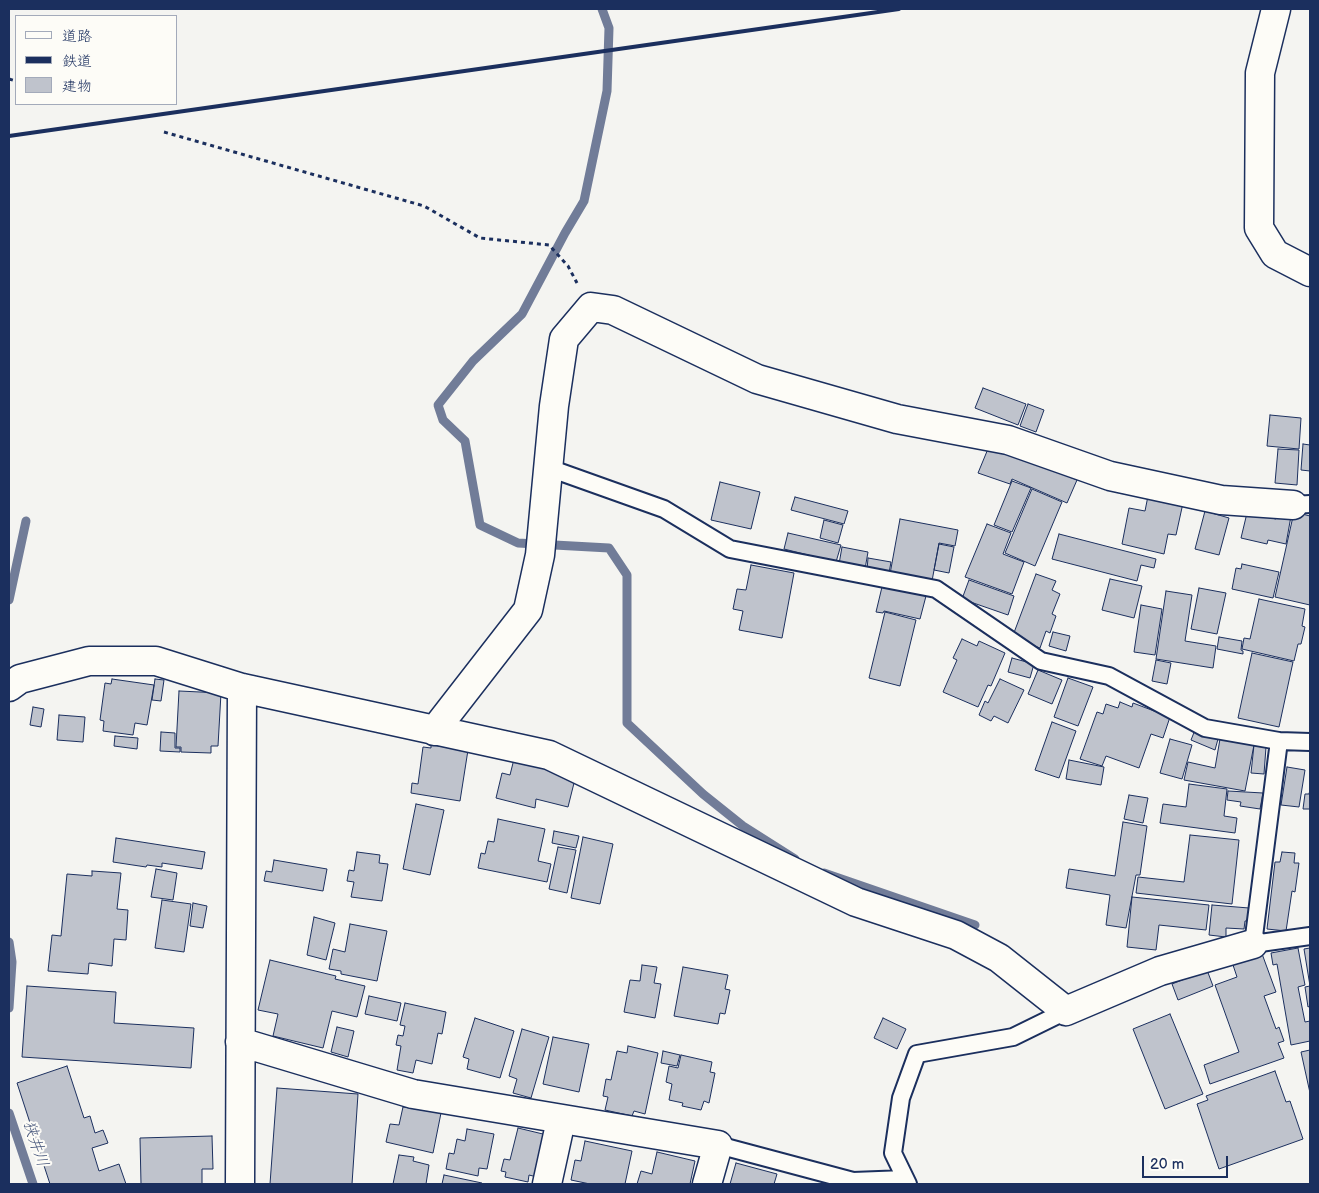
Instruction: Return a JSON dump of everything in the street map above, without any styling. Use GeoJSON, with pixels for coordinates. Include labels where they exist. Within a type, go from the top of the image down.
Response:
{"type":"FeatureCollection","features":[{"type":"Feature","properties":{"kind":"street"},"geometry":{"type":"LineString","coordinates":[[1276,9],[1260,73],[1259,228],[1275,254],[1310,272]]}},
{"type":"Feature","properties":{"kind":"street"},"geometry":{"type":"LineString","coordinates":[[434,731],[528,610],[540,555],[554,406],[564,339],[591,307],[613,310],[757,379],[897,419],[1008,440],[1110,476],[1221,500],[1301,504]]}},
{"type":"Feature","properties":{"kind":"street"},"geometry":{"type":"LineString","coordinates":[[9,687],[20,679],[89,661],[156,661],[242,688],[549,755],[856,902],[956,935],[1000,958],[1066,1011],[1160,971],[1253,944]]}},
{"type":"Feature","properties":{"kind":"street"},"geometry":{"type":"LineString","coordinates":[[240,1184],[242,688]]}},
{"type":"Feature","properties":{"kind":"street"},"geometry":{"type":"LineString","coordinates":[[240,1042],[413,1094],[718,1145],[707,1184]]}},
{"type":"Feature","properties":{"kind":"street"},"geometry":{"type":"LineString","coordinates":[[547,1184],[561,1120]]}},
{"type":"Feature","properties":{"kind":"lane"},"geometry":{"type":"LineString","coordinates":[[549,468],[664,509],[730,549],[936,589],[1041,661],[1109,676],[1205,728],[1279,741],[1310,742]]}},
{"type":"Feature","properties":{"kind":"lane"},"geometry":{"type":"LineString","coordinates":[[1279,741],[1253,944],[1310,936]]}},
{"type":"Feature","properties":{"kind":"lane"},"geometry":{"type":"LineString","coordinates":[[718,1145],[853,1181],[906,1182],[893,1153],[901,1098],[917,1054],[1013,1037],[1066,1011]]}},
{"type":"Feature","properties":{"kind":"path"},"geometry":{"type":"LineString","coordinates":[[164,132],[424,206],[480,238],[549,245],[568,266]]}},
{"type":"Feature","properties":{"kind":"building"},"geometry":{"type":"Polygon","coordinates":[[[983,388],[1026,404],[1018,425],[975,408],[983,388]]]}},
{"type":"Feature","properties":{"kind":"building"},"geometry":{"type":"Polygon","coordinates":[[[1028,404],[1044,410],[1036,432],[1020,426],[1028,404]]]}},
{"type":"Feature","properties":{"kind":"building"},"geometry":{"type":"Polygon","coordinates":[[[1270,415],[1301,418],[1299,449],[1267,446],[1270,415]]]}},
{"type":"Feature","properties":{"kind":"building"},"geometry":{"type":"Polygon","coordinates":[[[990,444],[1077,480],[1067,503],[1012,479],[1010,484],[978,473],[990,444]]]}},
{"type":"Feature","properties":{"kind":"building"},"geometry":{"type":"Polygon","coordinates":[[[1303,444],[1310,445],[1310,471],[1301,470],[1303,444]]]}},
{"type":"Feature","properties":{"kind":"building"},"geometry":{"type":"Polygon","coordinates":[[[1278,449],[1299,450],[1297,485],[1275,483],[1278,449]]]}},
{"type":"Feature","properties":{"kind":"building"},"geometry":{"type":"Polygon","coordinates":[[[1012,481],[1031,488],[1012,532],[994,525],[1012,481]]]}},
{"type":"Feature","properties":{"kind":"building"},"geometry":{"type":"Polygon","coordinates":[[[720,482],[760,492],[751,529],[711,520],[720,482]]]}},
{"type":"Feature","properties":{"kind":"building"},"geometry":{"type":"Polygon","coordinates":[[[1032,489],[1062,502],[1035,566],[1005,553],[1032,489]]]}},
{"type":"Feature","properties":{"kind":"building"},"geometry":{"type":"Polygon","coordinates":[[[1148,496],[1183,503],[1176,535],[1168,534],[1164,554],[1122,544],[1129,508],[1145,511],[1148,496]]]}},
{"type":"Feature","properties":{"kind":"building"},"geometry":{"type":"Polygon","coordinates":[[[795,497],[848,511],[844,524],[791,510],[795,497]]]}},
{"type":"Feature","properties":{"kind":"building"},"geometry":{"type":"Polygon","coordinates":[[[1205,511],[1229,518],[1219,555],[1195,549],[1205,511]]]}},
{"type":"Feature","properties":{"kind":"building"},"geometry":{"type":"Polygon","coordinates":[[[1294,512],[1310,516],[1310,605],[1275,597],[1294,512]]]}},
{"type":"Feature","properties":{"kind":"building"},"geometry":{"type":"Polygon","coordinates":[[[1247,513],[1276,519],[1278,513],[1291,516],[1286,544],[1268,540],[1267,544],[1241,538],[1247,513]]]}},
{"type":"Feature","properties":{"kind":"building"},"geometry":{"type":"Polygon","coordinates":[[[900,519],[958,530],[955,546],[939,543],[932,581],[890,574],[900,519]]]}},
{"type":"Feature","properties":{"kind":"building"},"geometry":{"type":"Polygon","coordinates":[[[824,520],[843,525],[838,543],[820,538],[824,520]]]}},
{"type":"Feature","properties":{"kind":"building"},"geometry":{"type":"Polygon","coordinates":[[[987,524],[1011,533],[1003,554],[1024,562],[1012,594],[965,577],[987,524]]]}},
{"type":"Feature","properties":{"kind":"building"},"geometry":{"type":"Polygon","coordinates":[[[788,533],[841,545],[836,562],[784,549],[788,533]]]}},
{"type":"Feature","properties":{"kind":"building"},"geometry":{"type":"Polygon","coordinates":[[[1059,534],[1156,559],[1154,568],[1141,565],[1137,581],[1052,559],[1059,534]]]}},
{"type":"Feature","properties":{"kind":"building"},"geometry":{"type":"Polygon","coordinates":[[[939,544],[954,547],[949,573],[934,570],[939,544]]]}},
{"type":"Feature","properties":{"kind":"building"},"geometry":{"type":"Polygon","coordinates":[[[842,547],[868,552],[865,569],[839,564],[842,547]]]}},
{"type":"Feature","properties":{"kind":"building"},"geometry":{"type":"Polygon","coordinates":[[[868,558],[891,562],[889,573],[867,570],[868,558]]]}},
{"type":"Feature","properties":{"kind":"building"},"geometry":{"type":"Polygon","coordinates":[[[1242,564],[1279,572],[1273,598],[1232,589],[1236,568],[1241,569],[1242,564]]]}},
{"type":"Feature","properties":{"kind":"building"},"geometry":{"type":"Polygon","coordinates":[[[751,565],[794,573],[782,638],[739,630],[743,611],[733,609],[737,589],[746,590],[751,565]]]}},
{"type":"Feature","properties":{"kind":"building"},"geometry":{"type":"Polygon","coordinates":[[[1036,574],[1056,581],[1052,590],[1060,594],[1052,614],[1056,616],[1050,633],[1046,631],[1040,648],[1012,638],[1036,574]]]}},
{"type":"Feature","properties":{"kind":"building"},"geometry":{"type":"Polygon","coordinates":[[[1110,579],[1142,586],[1134,618],[1102,610],[1110,579]]]}},
{"type":"Feature","properties":{"kind":"building"},"geometry":{"type":"Polygon","coordinates":[[[969,580],[1014,596],[1008,615],[962,599],[969,580]]]}},
{"type":"Feature","properties":{"kind":"building"},"geometry":{"type":"Polygon","coordinates":[[[882,587],[926,596],[920,619],[884,611],[883,613],[876,612],[882,587]]]}},
{"type":"Feature","properties":{"kind":"building"},"geometry":{"type":"Polygon","coordinates":[[[1199,588],[1226,593],[1217,634],[1191,629],[1199,588]]]}},
{"type":"Feature","properties":{"kind":"building"},"geometry":{"type":"Polygon","coordinates":[[[1166,591],[1192,595],[1185,641],[1216,646],[1213,668],[1156,659],[1166,591]]]}},
{"type":"Feature","properties":{"kind":"building"},"geometry":{"type":"Polygon","coordinates":[[[1259,599],[1305,609],[1302,626],[1305,627],[1294,661],[1242,649],[1244,638],[1250,639],[1259,599]]]}},
{"type":"Feature","properties":{"kind":"building"},"geometry":{"type":"Polygon","coordinates":[[[1141,605],[1162,609],[1155,655],[1134,652],[1141,605]]]}},
{"type":"Feature","properties":{"kind":"building"},"geometry":{"type":"Polygon","coordinates":[[[885,612],[916,620],[900,686],[869,678],[885,612]]]}},
{"type":"Feature","properties":{"kind":"building"},"geometry":{"type":"Polygon","coordinates":[[[1053,632],[1070,636],[1066,651],[1049,646],[1053,632]]]}},
{"type":"Feature","properties":{"kind":"building"},"geometry":{"type":"Polygon","coordinates":[[[1219,637],[1242,641],[1241,650],[1243,654],[1217,649],[1219,637]]]}},
{"type":"Feature","properties":{"kind":"building"},"geometry":{"type":"Polygon","coordinates":[[[962,639],[977,646],[979,641],[1005,653],[991,686],[988,685],[978,707],[943,692],[957,660],[953,658],[962,639]]]}},
{"type":"Feature","properties":{"kind":"building"},"geometry":{"type":"Polygon","coordinates":[[[1252,653],[1293,662],[1279,727],[1238,718],[1252,653]]]}},
{"type":"Feature","properties":{"kind":"building"},"geometry":{"type":"Polygon","coordinates":[[[1012,658],[1034,664],[1030,678],[1008,672],[1012,658]]]}},
{"type":"Feature","properties":{"kind":"building"},"geometry":{"type":"Polygon","coordinates":[[[1156,660],[1171,663],[1167,684],[1152,681],[1156,660]]]}},
{"type":"Feature","properties":{"kind":"building"},"geometry":{"type":"Polygon","coordinates":[[[1038,670],[1062,680],[1052,704],[1028,694],[1038,670]]]}},
{"type":"Feature","properties":{"kind":"building"},"geometry":{"type":"Polygon","coordinates":[[[1068,678],[1093,687],[1078,726],[1054,717],[1068,678]]]}},
{"type":"Feature","properties":{"kind":"building"},"geometry":{"type":"Polygon","coordinates":[[[112,679],[154,685],[147,725],[135,723],[133,735],[103,731],[104,721],[100,720],[105,683],[111,684],[112,679]]]}},
{"type":"Feature","properties":{"kind":"building"},"geometry":{"type":"Polygon","coordinates":[[[155,679],[164,680],[161,701],[152,700],[155,679]]]}},
{"type":"Feature","properties":{"kind":"building"},"geometry":{"type":"Polygon","coordinates":[[[1000,679],[1024,690],[1008,723],[994,716],[991,721],[979,715],[985,701],[988,703],[1000,679]]]}},
{"type":"Feature","properties":{"kind":"building"},"geometry":{"type":"Polygon","coordinates":[[[179,691],[221,693],[218,746],[211,746],[211,753],[181,752],[181,747],[176,747],[179,691]]]}},
{"type":"Feature","properties":{"kind":"building"},"geometry":{"type":"Polygon","coordinates":[[[1120,702],[1132,707],[1133,703],[1170,717],[1163,738],[1151,734],[1139,768],[1106,756],[1102,766],[1080,759],[1097,712],[1103,714],[1106,704],[1118,708],[1120,702]]]}},
{"type":"Feature","properties":{"kind":"building"},"geometry":{"type":"Polygon","coordinates":[[[33,707],[44,709],[41,727],[30,725],[33,707]]]}},
{"type":"Feature","properties":{"kind":"building"},"geometry":{"type":"Polygon","coordinates":[[[59,715],[85,717],[83,742],[57,740],[59,715]]]}},
{"type":"Feature","properties":{"kind":"building"},"geometry":{"type":"Polygon","coordinates":[[[1052,722],[1076,731],[1059,778],[1035,770],[1052,722]]]}},
{"type":"Feature","properties":{"kind":"building"},"geometry":{"type":"Polygon","coordinates":[[[1195,730],[1218,739],[1215,750],[1191,740],[1195,730]]]}},
{"type":"Feature","properties":{"kind":"building"},"geometry":{"type":"Polygon","coordinates":[[[161,732],[175,733],[175,748],[180,748],[180,752],[160,751],[161,732]]]}},
{"type":"Feature","properties":{"kind":"building"},"geometry":{"type":"Polygon","coordinates":[[[115,736],[138,738],[137,749],[114,746],[115,736]]]}},
{"type":"Feature","properties":{"kind":"building"},"geometry":{"type":"Polygon","coordinates":[[[1170,739],[1192,745],[1182,779],[1160,773],[1170,739]]]}},
{"type":"Feature","properties":{"kind":"building"},"geometry":{"type":"Polygon","coordinates":[[[1220,739],[1254,745],[1245,791],[1184,780],[1188,762],[1215,768],[1220,739]]]}},
{"type":"Feature","properties":{"kind":"building"},"geometry":{"type":"Polygon","coordinates":[[[431,745],[468,750],[460,801],[411,793],[412,783],[418,784],[423,747],[431,748],[431,745]]]}},
{"type":"Feature","properties":{"kind":"building"},"geometry":{"type":"Polygon","coordinates":[[[1254,745],[1266,747],[1264,774],[1251,773],[1254,745]]]}},
{"type":"Feature","properties":{"kind":"building"},"geometry":{"type":"Polygon","coordinates":[[[514,759],[576,775],[568,807],[536,799],[535,808],[496,798],[502,773],[510,775],[514,759]]]}},
{"type":"Feature","properties":{"kind":"building"},"geometry":{"type":"Polygon","coordinates":[[[1069,760],[1104,767],[1101,785],[1066,779],[1069,760]]]}},
{"type":"Feature","properties":{"kind":"building"},"geometry":{"type":"Polygon","coordinates":[[[1287,767],[1305,770],[1299,807],[1281,805],[1287,767]]]}},
{"type":"Feature","properties":{"kind":"building"},"geometry":{"type":"Polygon","coordinates":[[[1189,784],[1227,789],[1224,816],[1237,818],[1235,833],[1160,823],[1163,804],[1186,807],[1189,784]]]}},
{"type":"Feature","properties":{"kind":"building"},"geometry":{"type":"Polygon","coordinates":[[[1310,790],[1310,809],[1303,809],[1305,794],[1309,794],[1310,790]]]}},
{"type":"Feature","properties":{"kind":"building"},"geometry":{"type":"Polygon","coordinates":[[[1228,791],[1263,793],[1260,809],[1240,806],[1241,802],[1227,800],[1228,791]]]}},
{"type":"Feature","properties":{"kind":"building"},"geometry":{"type":"Polygon","coordinates":[[[1129,795],[1148,798],[1143,823],[1124,819],[1129,795]]]}},
{"type":"Feature","properties":{"kind":"building"},"geometry":{"type":"Polygon","coordinates":[[[416,804],[444,810],[430,875],[403,869],[416,804]]]}},
{"type":"Feature","properties":{"kind":"building"},"geometry":{"type":"Polygon","coordinates":[[[498,819],[545,829],[538,861],[551,864],[547,882],[478,868],[481,853],[485,854],[488,841],[494,842],[498,819]]]}},
{"type":"Feature","properties":{"kind":"building"},"geometry":{"type":"Polygon","coordinates":[[[1123,822],[1147,826],[1140,875],[1136,875],[1126,928],[1106,925],[1110,895],[1066,888],[1069,869],[1115,876],[1123,822]]]}},
{"type":"Feature","properties":{"kind":"building"},"geometry":{"type":"Polygon","coordinates":[[[554,831],[579,836],[576,848],[552,843],[554,831]]]}},
{"type":"Feature","properties":{"kind":"building"},"geometry":{"type":"Polygon","coordinates":[[[1190,835],[1239,840],[1232,904],[1136,893],[1138,877],[1184,882],[1190,835]]]}},
{"type":"Feature","properties":{"kind":"building"},"geometry":{"type":"Polygon","coordinates":[[[583,837],[613,844],[600,904],[571,898],[583,837]]]}},
{"type":"Feature","properties":{"kind":"building"},"geometry":{"type":"Polygon","coordinates":[[[116,838],[205,852],[202,869],[162,863],[162,867],[147,865],[146,867],[113,862],[116,838]]]}},
{"type":"Feature","properties":{"kind":"building"},"geometry":{"type":"Polygon","coordinates":[[[558,847],[576,850],[567,893],[549,889],[558,847]]]}},
{"type":"Feature","properties":{"kind":"building"},"geometry":{"type":"Polygon","coordinates":[[[357,852],[380,855],[379,863],[388,864],[382,901],[351,897],[354,882],[347,881],[349,870],[354,871],[357,852]]]}},
{"type":"Feature","properties":{"kind":"building"},"geometry":{"type":"Polygon","coordinates":[[[1282,852],[1295,853],[1294,863],[1299,863],[1295,892],[1292,891],[1286,931],[1267,929],[1275,862],[1280,862],[1282,852]]]}},
{"type":"Feature","properties":{"kind":"building"},"geometry":{"type":"Polygon","coordinates":[[[274,860],[327,869],[323,891],[264,881],[266,871],[272,872],[274,860]]]}},
{"type":"Feature","properties":{"kind":"building"},"geometry":{"type":"Polygon","coordinates":[[[156,869],[177,873],[173,900],[151,897],[156,869]]]}},
{"type":"Feature","properties":{"kind":"building"},"geometry":{"type":"Polygon","coordinates":[[[92,871],[121,873],[117,909],[128,910],[126,940],[114,939],[112,966],[89,963],[88,974],[48,971],[52,935],[61,936],[67,874],[92,876],[92,871]]]}},
{"type":"Feature","properties":{"kind":"building"},"geometry":{"type":"Polygon","coordinates":[[[1132,897],[1209,905],[1206,930],[1159,925],[1156,950],[1127,947],[1132,897]]]}},
{"type":"Feature","properties":{"kind":"building"},"geometry":{"type":"Polygon","coordinates":[[[162,900],[191,904],[184,952],[155,948],[162,900]]]}},
{"type":"Feature","properties":{"kind":"building"},"geometry":{"type":"Polygon","coordinates":[[[193,903],[207,906],[203,928],[190,926],[193,903]]]}},
{"type":"Feature","properties":{"kind":"building"},"geometry":{"type":"Polygon","coordinates":[[[1212,905],[1249,908],[1249,921],[1245,921],[1244,929],[1226,928],[1226,937],[1209,935],[1212,905]]]}},
{"type":"Feature","properties":{"kind":"building"},"geometry":{"type":"Polygon","coordinates":[[[314,917],[335,923],[326,960],[307,955],[314,917]]]}},
{"type":"Feature","properties":{"kind":"building"},"geometry":{"type":"Polygon","coordinates":[[[350,924],[387,931],[377,981],[341,974],[341,971],[329,969],[333,949],[345,952],[350,924]]]}},
{"type":"Feature","properties":{"kind":"building"},"geometry":{"type":"Polygon","coordinates":[[[1298,948],[1305,985],[1298,987],[1305,1022],[1310,1021],[1310,1041],[1291,1045],[1277,964],[1273,965],[1271,953],[1298,948]]]}},
{"type":"Feature","properties":{"kind":"building"},"geometry":{"type":"Polygon","coordinates":[[[1310,948],[1310,986],[1304,949],[1310,948]]]}},
{"type":"Feature","properties":{"kind":"building"},"geometry":{"type":"Polygon","coordinates":[[[1261,951],[1276,992],[1264,996],[1276,1029],[1279,1027],[1284,1041],[1278,1043],[1284,1058],[1210,1084],[1204,1065],[1239,1052],[1215,985],[1237,977],[1232,962],[1261,951]]]}},
{"type":"Feature","properties":{"kind":"building"},"geometry":{"type":"Polygon","coordinates":[[[270,960],[336,976],[335,979],[365,986],[357,1017],[332,1011],[323,1048],[273,1036],[278,1014],[258,1010],[270,960]]]}},
{"type":"Feature","properties":{"kind":"building"},"geometry":{"type":"Polygon","coordinates":[[[642,965],[657,967],[654,983],[661,984],[655,1018],[624,1012],[630,980],[640,981],[642,965]]]}},
{"type":"Feature","properties":{"kind":"building"},"geometry":{"type":"Polygon","coordinates":[[[683,967],[728,975],[725,989],[730,990],[725,1014],[720,1013],[718,1024],[674,1016],[683,967]]]}},
{"type":"Feature","properties":{"kind":"building"},"geometry":{"type":"Polygon","coordinates":[[[1207,970],[1213,986],[1178,1000],[1172,984],[1207,970]]]}},
{"type":"Feature","properties":{"kind":"building"},"geometry":{"type":"Polygon","coordinates":[[[27,986],[116,992],[114,1023],[194,1028],[191,1068],[22,1057],[27,986]]]}},
{"type":"Feature","properties":{"kind":"building"},"geometry":{"type":"Polygon","coordinates":[[[1310,986],[1310,1006],[1308,1007],[1305,987],[1310,986]]]}},
{"type":"Feature","properties":{"kind":"building"},"geometry":{"type":"Polygon","coordinates":[[[369,996],[401,1003],[397,1021],[365,1014],[369,996]]]}},
{"type":"Feature","properties":{"kind":"building"},"geometry":{"type":"Polygon","coordinates":[[[405,1003],[446,1012],[442,1034],[438,1033],[432,1064],[416,1060],[413,1073],[397,1070],[401,1046],[396,1045],[398,1035],[403,1036],[405,1026],[400,1025],[405,1003]]]}},
{"type":"Feature","properties":{"kind":"building"},"geometry":{"type":"Polygon","coordinates":[[[1170,1014],[1203,1094],[1165,1109],[1133,1029],[1170,1014]]]}},
{"type":"Feature","properties":{"kind":"building"},"geometry":{"type":"Polygon","coordinates":[[[475,1018],[514,1031],[500,1078],[467,1069],[469,1059],[463,1057],[475,1018]]]}},
{"type":"Feature","properties":{"kind":"building"},"geometry":{"type":"Polygon","coordinates":[[[883,1018],[906,1029],[897,1049],[874,1038],[883,1018]]]}},
{"type":"Feature","properties":{"kind":"building"},"geometry":{"type":"Polygon","coordinates":[[[337,1027],[354,1031],[348,1057],[331,1052],[337,1027]]]}},
{"type":"Feature","properties":{"kind":"building"},"geometry":{"type":"Polygon","coordinates":[[[522,1029],[549,1037],[531,1098],[513,1093],[517,1079],[509,1076],[522,1029]]]}},
{"type":"Feature","properties":{"kind":"building"},"geometry":{"type":"Polygon","coordinates":[[[553,1037],[589,1044],[579,1092],[543,1084],[553,1037]]]}},
{"type":"Feature","properties":{"kind":"building"},"geometry":{"type":"Polygon","coordinates":[[[628,1046],[658,1053],[645,1114],[634,1111],[632,1116],[605,1110],[608,1097],[603,1096],[606,1079],[611,1080],[617,1051],[627,1053],[628,1046]]]}},
{"type":"Feature","properties":{"kind":"building"},"geometry":{"type":"Polygon","coordinates":[[[1310,1050],[1310,1093],[1301,1052],[1310,1050]]]}},
{"type":"Feature","properties":{"kind":"building"},"geometry":{"type":"Polygon","coordinates":[[[663,1051],[680,1055],[677,1066],[661,1063],[663,1051]]]}},
{"type":"Feature","properties":{"kind":"building"},"geometry":{"type":"Polygon","coordinates":[[[681,1055],[712,1062],[710,1072],[715,1073],[709,1103],[704,1101],[701,1110],[682,1106],[683,1103],[669,1100],[672,1084],[666,1082],[669,1066],[678,1068],[681,1055]]]}},
{"type":"Feature","properties":{"kind":"building"},"geometry":{"type":"Polygon","coordinates":[[[67,1066],[84,1118],[90,1116],[95,1133],[103,1130],[108,1143],[92,1148],[99,1171],[119,1164],[126,1184],[50,1184],[17,1083],[67,1066]]]}},
{"type":"Feature","properties":{"kind":"building"},"geometry":{"type":"Polygon","coordinates":[[[1275,1071],[1286,1102],[1290,1101],[1303,1139],[1219,1169],[1197,1104],[1208,1100],[1206,1096],[1275,1071]]]}},
{"type":"Feature","properties":{"kind":"building"},"geometry":{"type":"Polygon","coordinates":[[[277,1088],[358,1094],[352,1184],[270,1184],[277,1088]]]}},
{"type":"Feature","properties":{"kind":"building"},"geometry":{"type":"Polygon","coordinates":[[[403,1107],[441,1113],[433,1153],[386,1142],[390,1124],[399,1125],[403,1107]]]}},
{"type":"Feature","properties":{"kind":"building"},"geometry":{"type":"Polygon","coordinates":[[[518,1128],[547,1135],[537,1177],[529,1175],[528,1182],[505,1177],[506,1172],[501,1171],[504,1159],[510,1160],[518,1128]]]}},
{"type":"Feature","properties":{"kind":"building"},"geometry":{"type":"Polygon","coordinates":[[[467,1129],[494,1134],[487,1169],[479,1168],[478,1176],[446,1169],[449,1153],[454,1154],[457,1139],[465,1141],[467,1129]]]}},
{"type":"Feature","properties":{"kind":"building"},"geometry":{"type":"Polygon","coordinates":[[[212,1136],[213,1169],[202,1169],[202,1184],[141,1184],[140,1138],[212,1136]]]}},
{"type":"Feature","properties":{"kind":"building"},"geometry":{"type":"Polygon","coordinates":[[[585,1141],[632,1151],[625,1184],[590,1184],[571,1180],[575,1160],[581,1161],[585,1141]]]}},
{"type":"Feature","properties":{"kind":"building"},"geometry":{"type":"Polygon","coordinates":[[[657,1152],[695,1161],[690,1184],[637,1184],[641,1171],[652,1174],[657,1152]]]}},
{"type":"Feature","properties":{"kind":"building"},"geometry":{"type":"Polygon","coordinates":[[[399,1155],[414,1157],[413,1161],[429,1165],[426,1184],[393,1184],[399,1155]]]}},
{"type":"Feature","properties":{"kind":"building"},"geometry":{"type":"Polygon","coordinates":[[[736,1163],[777,1174],[774,1184],[730,1184],[736,1163]]]}},
{"type":"Feature","properties":{"kind":"building"},"geometry":{"type":"Polygon","coordinates":[[[444,1175],[482,1183],[482,1184],[442,1184],[444,1175]]]}},
{"type":"Feature","properties":{"kind":"waterway"},"geometry":{"type":"LineString","coordinates":[[602,9],[609,28],[607,91],[584,201],[522,314],[473,361],[438,405],[443,420],[465,441],[480,525],[518,543],[609,548],[627,575],[627,723],[703,794],[743,826],[795,859]]}},
{"type":"Feature","properties":{"kind":"waterway","name":"狭井川"},"geometry":{"type":"LineString","coordinates":[[9,600],[26,521]]}},
{"type":"Feature","properties":{"kind":"waterway"},"geometry":{"type":"LineString","coordinates":[[824,873],[975,925]]}},
{"type":"Feature","properties":{"kind":"waterway","name":"狭井川"},"geometry":{"type":"LineString","coordinates":[[9,942],[12,962],[9,1008]]}},
{"type":"Feature","properties":{"kind":"waterway","name":"狭井川"},"geometry":{"type":"LineString","coordinates":[[9,1113],[33,1184]]}},
{"type":"Feature","properties":{"kind":"railway"},"geometry":{"type":"LineString","coordinates":[[9,136],[899,9]]}}]}
